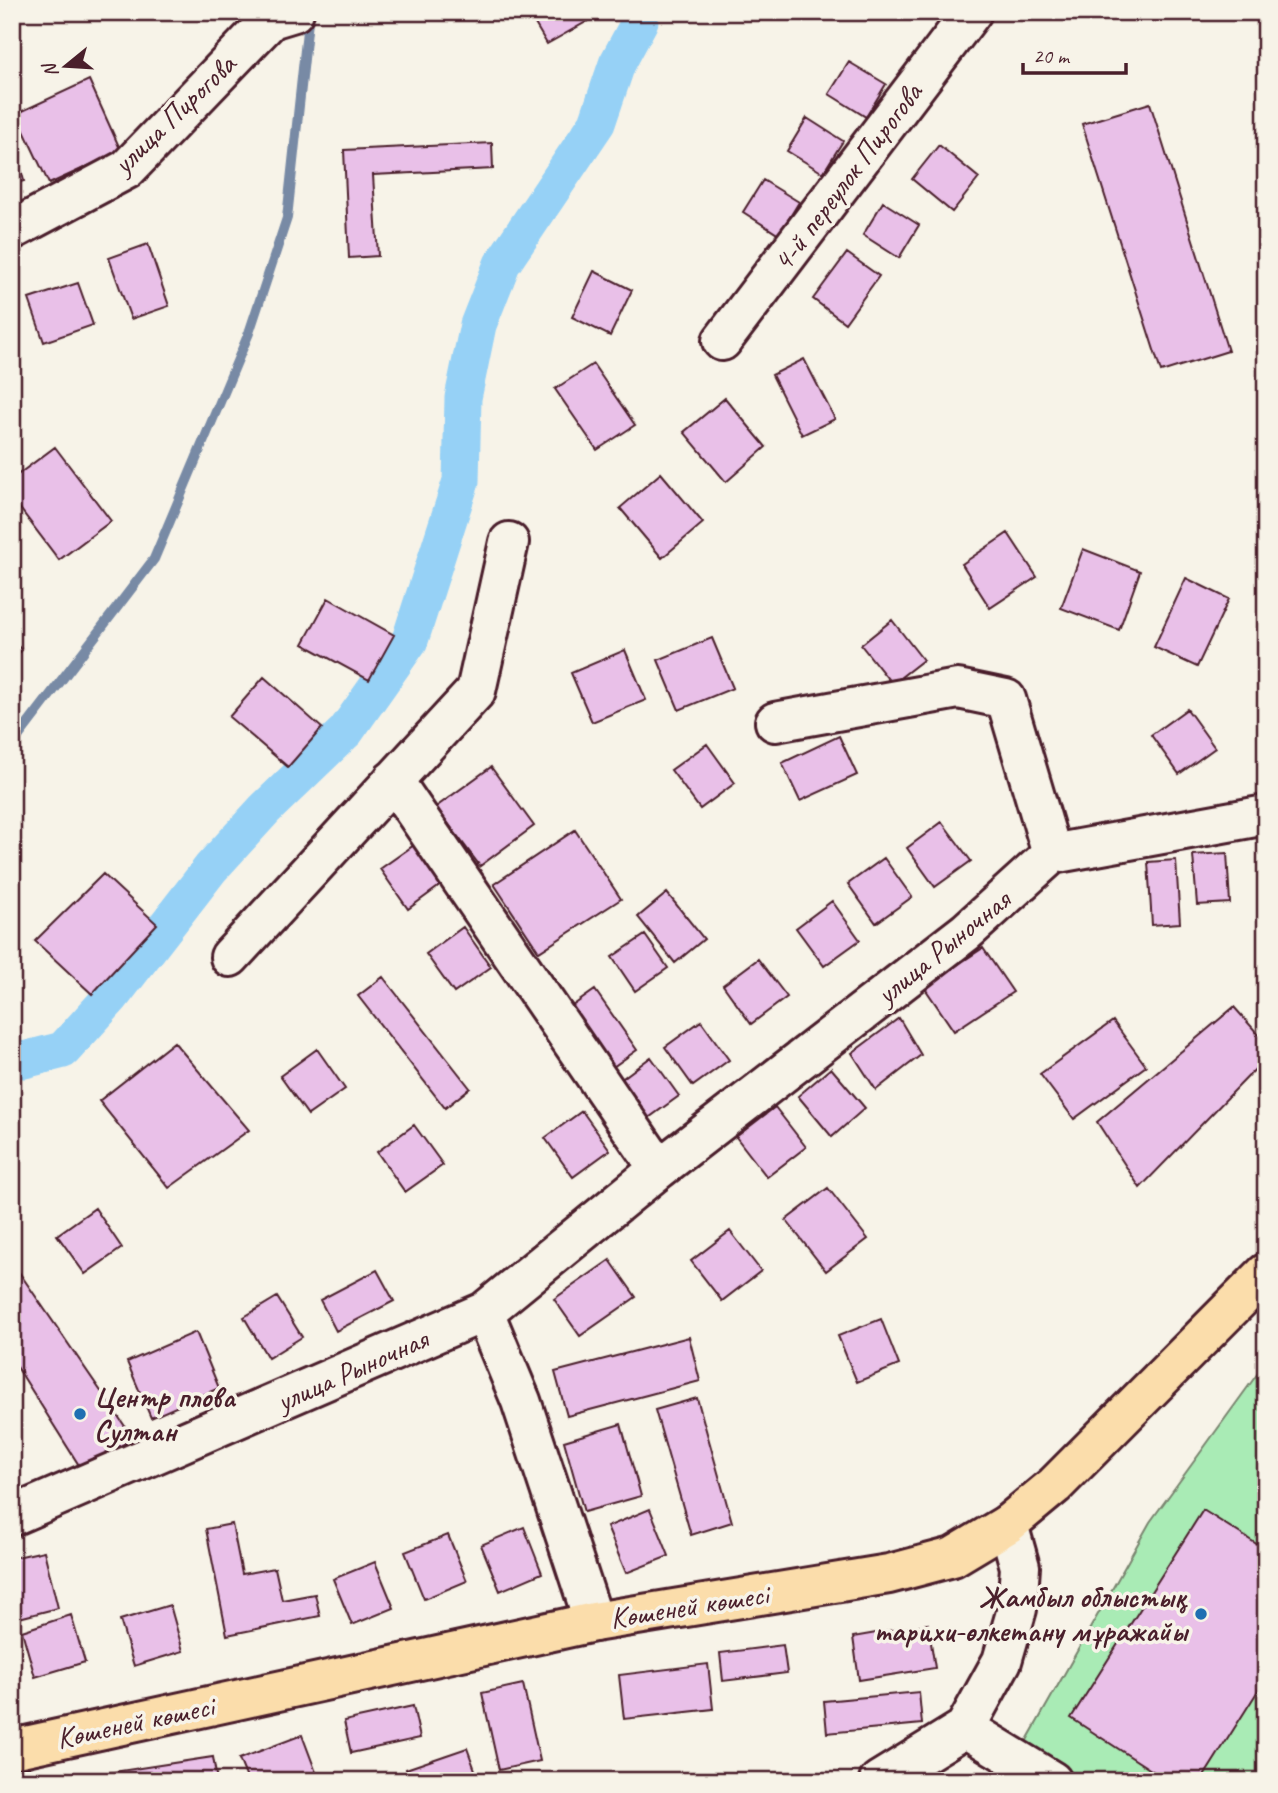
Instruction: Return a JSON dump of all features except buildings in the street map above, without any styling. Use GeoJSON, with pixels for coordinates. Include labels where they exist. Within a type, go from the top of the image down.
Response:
{"type":"FeatureCollection","features":[{"type":"Feature","properties":{"kind":"main road","name":"Көшеней көшесі"},"geometry":{"type":"LineString","coordinates":[[12,1749],[594,1622],[889,1574],[953,1557],[1008,1524],[1055,1485],[1266,1273]]}},
{"type":"Feature","properties":{"kind":"street","name":"4-й переулок Пирогова"},"geometry":{"type":"LineString","coordinates":[[722,341],[972,12]]}},
{"type":"Feature","properties":{"kind":"street","name":"улица Пирогова"},"geometry":{"type":"LineString","coordinates":[[12,230],[127,169],[274,14]]}},
{"type":"Feature","properties":{"kind":"street"},"geometry":{"type":"LineString","coordinates":[[230,957],[476,691],[509,542]]}},
{"type":"Feature","properties":{"kind":"street"},"geometry":{"type":"LineString","coordinates":[[775,722],[958,689],[1006,699],[1052,855],[1266,815]]}},
{"type":"Feature","properties":{"kind":"street"},"geometry":{"type":"LineString","coordinates":[[393,780],[659,1169]]}},
{"type":"Feature","properties":{"kind":"street","name":"улица Рыночная"},"geometry":{"type":"LineString","coordinates":[[12,1516],[484,1312],[659,1169],[966,932],[1052,855]]}},
{"type":"Feature","properties":{"kind":"street"},"geometry":{"type":"LineString","coordinates":[[484,1312],[522,1401],[594,1622]]}},
{"type":"Feature","properties":{"kind":"street"},"geometry":{"type":"LineString","coordinates":[[879,1781],[965,1728],[1002,1661],[1017,1609],[1020,1567],[1008,1524]]}},
{"type":"Feature","properties":{"kind":"street"},"geometry":{"type":"LineString","coordinates":[[965,1728],[1052,1781]]}},
{"type":"Feature","properties":{"kind":"green space"},"geometry":{"type":"Polygon","coordinates":[[[1266,1362],[1266,1781],[1004,1781],[1150,1522],[1266,1362]]]}},
{"type":"Feature","properties":{"kind":"waterway"},"geometry":{"type":"LineString","coordinates":[[12,745],[154,559],[249,333],[287,218],[309,12]]}},
{"type":"Feature","properties":{"kind":"waterway"},"geometry":{"type":"LineString","coordinates":[[12,1058],[24,1060],[63,1050],[112,996],[211,868],[265,809],[346,731],[410,640],[461,481],[463,398],[478,325],[502,264],[597,123],[617,64],[640,21],[640,12]]}},
{"type":"Feature","properties":{"kind":"place","name":"Центр плова Султан"},"geometry":{"type":"Point","coordinates":[80,1414]}},
{"type":"Feature","properties":{"kind":"place","name":"Жамбыл облыстық тарихи-өлкетану мұражайы"},"geometry":{"type":"Point","coordinates":[1201,1614]}}]}
